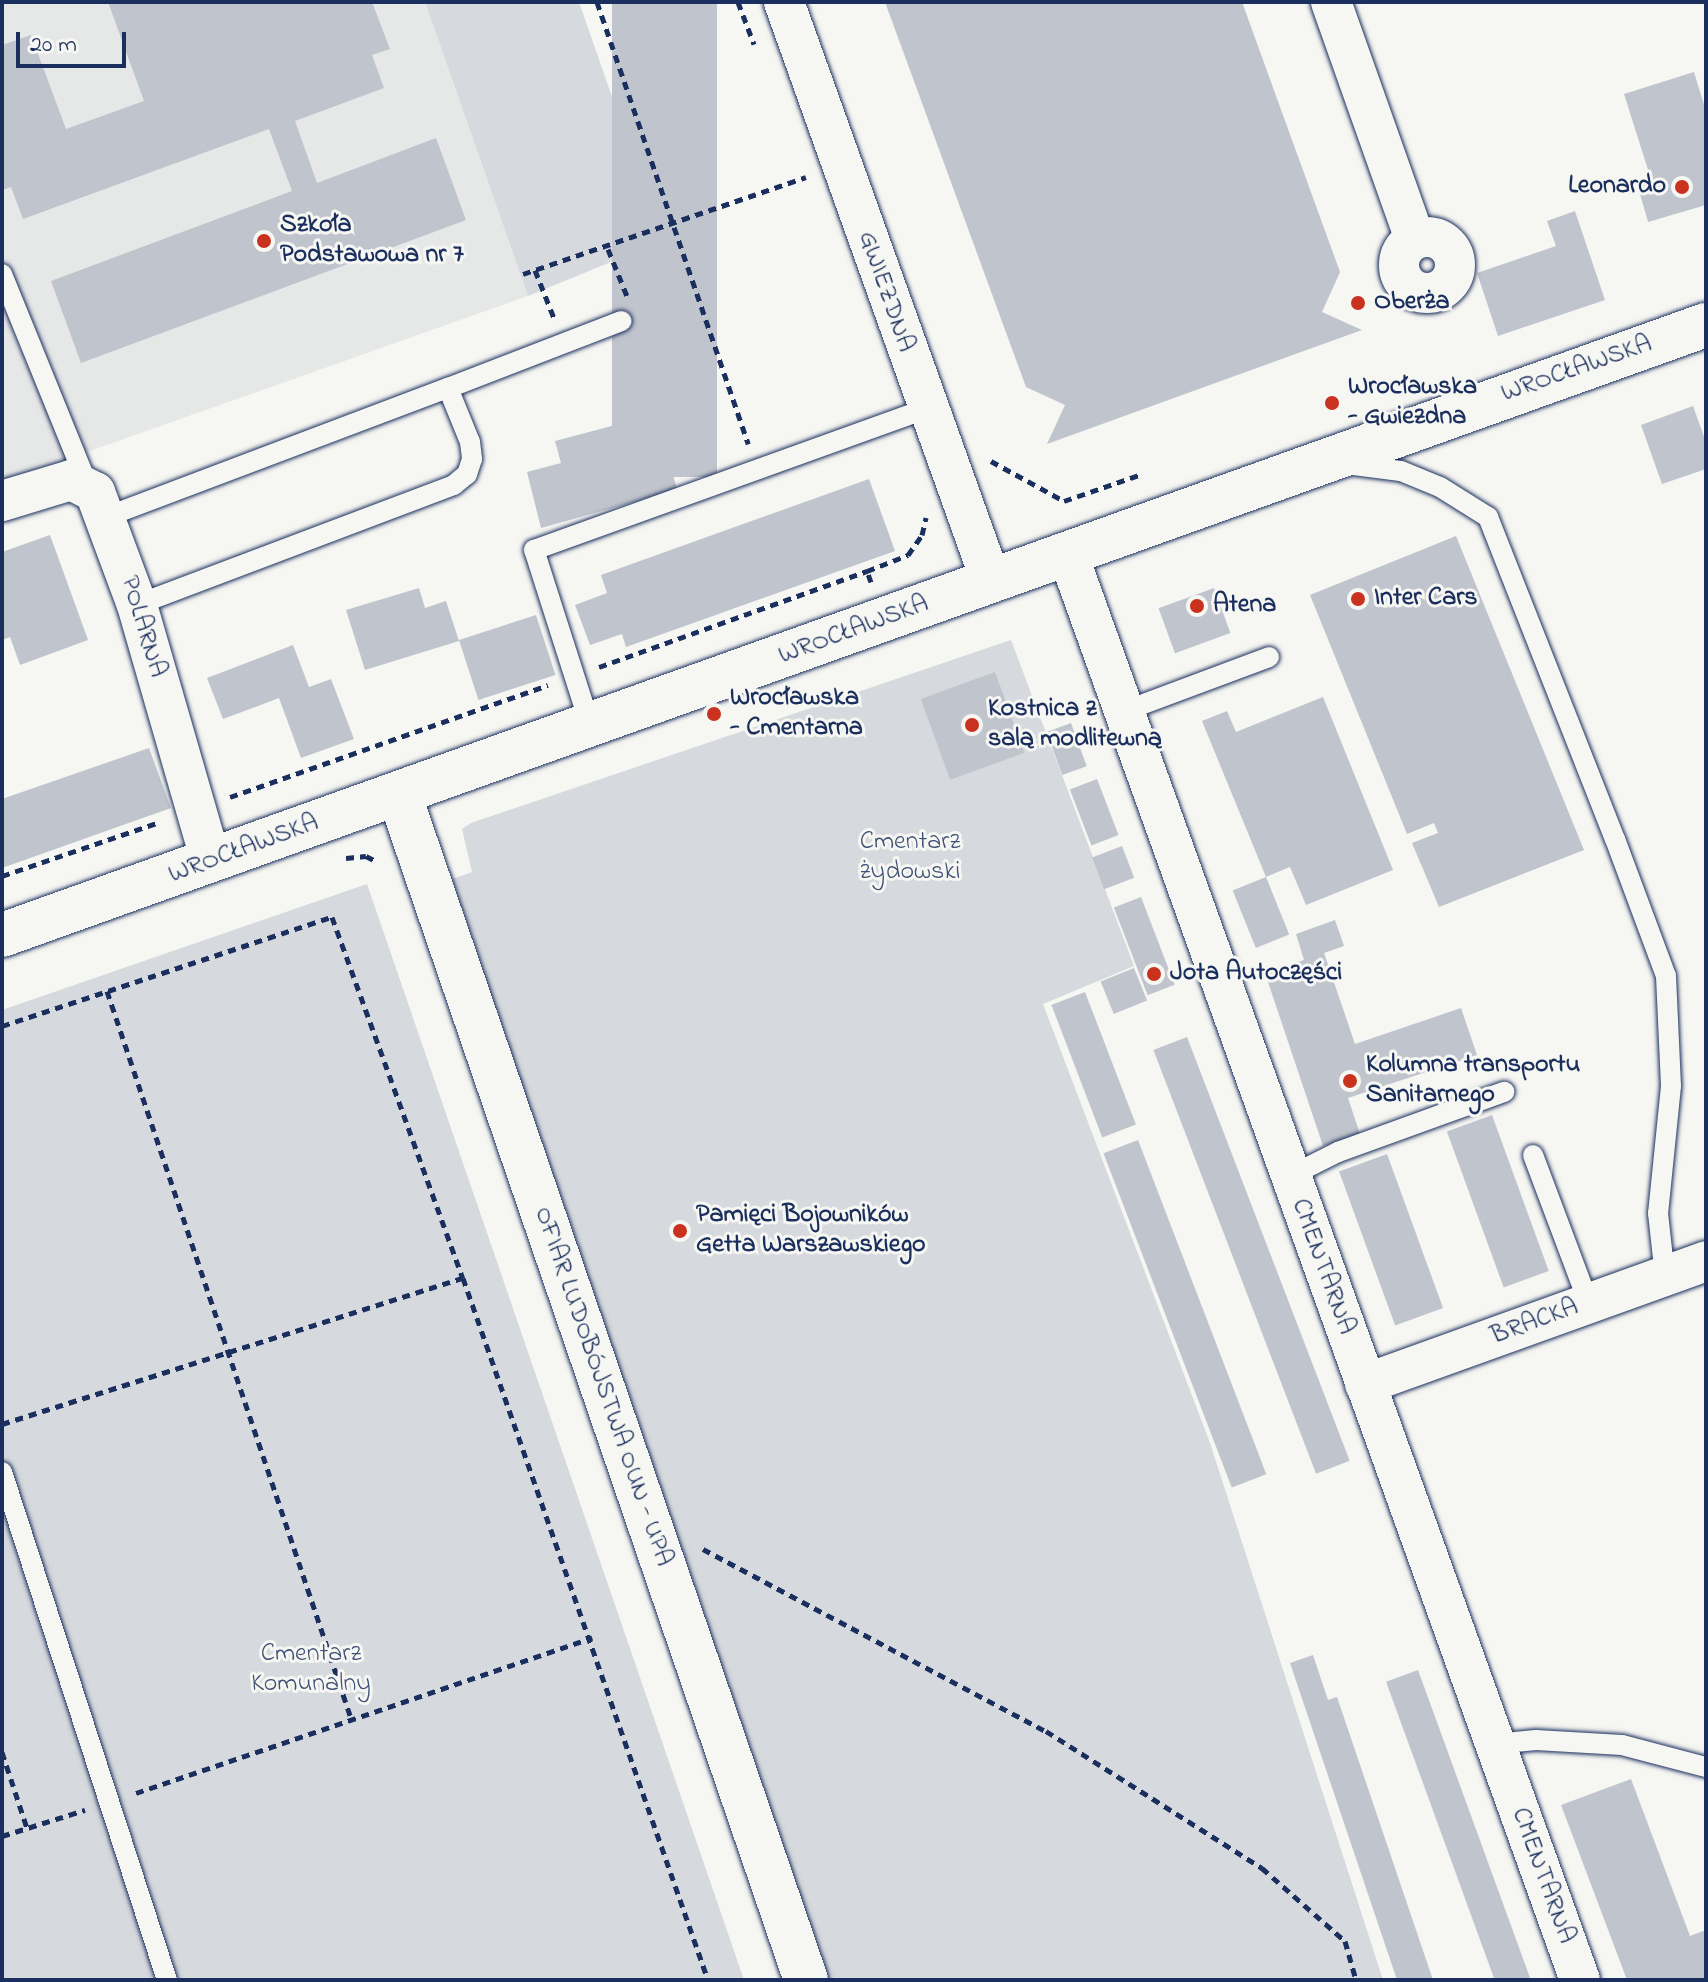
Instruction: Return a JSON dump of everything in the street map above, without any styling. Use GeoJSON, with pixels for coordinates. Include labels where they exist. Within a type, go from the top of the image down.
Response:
{"type":"FeatureCollection","features":[{"type":"Feature","properties":{"kind":"main road","name":"WROCŁAWSKA"},"geometry":{"type":"LineString","coordinates":[[2,935],[1706,325]]}},
{"type":"Feature","properties":{"kind":"main road","name":"OFIAR LUDOBÓJSTWA OUN - UPA"},"geometry":{"type":"LineString","coordinates":[[399,794],[806,1980]]}},
{"type":"Feature","properties":{"kind":"street","name":"GWIEZDNA"},"geometry":{"type":"LineString","coordinates":[[784,2],[925,409],[991,581]]}},
{"type":"Feature","properties":{"kind":"street"},"geometry":{"type":"LineString","coordinates":[[1331,2],[1415,239]]}},
{"type":"Feature","properties":{"kind":"street"},"geometry":{"type":"LineString","coordinates":[[2,501],[53,482],[87,483]]}},
{"type":"Feature","properties":{"kind":"street","name":"POLARNA"},"geometry":{"type":"LineString","coordinates":[[87,483],[106,517],[137,605],[211,861]]}},
{"type":"Feature","properties":{"kind":"street","name":"CMENTARNA"},"geometry":{"type":"LineString","coordinates":[[1067,552],[1580,1980]]}},
{"type":"Feature","properties":{"kind":"street","name":"BRACKA"},"geometry":{"type":"LineString","coordinates":[[1365,1384],[1706,1261]]}},
{"type":"Feature","properties":{"kind":"lane"},"geometry":{"type":"LineString","coordinates":[[2,274],[87,483]]}},
{"type":"Feature","properties":{"kind":"lane"},"geometry":{"type":"LineString","coordinates":[[106,517],[622,321]]}},
{"type":"Feature","properties":{"kind":"lane"},"geometry":{"type":"LineString","coordinates":[[137,605],[454,485],[467,474],[472,459],[448,388]]}},
{"type":"Feature","properties":{"kind":"lane"},"geometry":{"type":"LineString","coordinates":[[590,725],[534,550],[925,409]]}},
{"type":"Feature","properties":{"kind":"lane"},"geometry":{"type":"LineString","coordinates":[[1322,460],[1401,471],[1450,492],[1488,517],[1666,976],[1671,1086],[1658,1213],[1665,1276]]}},
{"type":"Feature","properties":{"kind":"lane"},"geometry":{"type":"LineString","coordinates":[[1122,712],[1269,657]]}},
{"type":"Feature","properties":{"kind":"lane"},"geometry":{"type":"LineString","coordinates":[[1290,1176],[1338,1152],[1504,1092]]}},
{"type":"Feature","properties":{"kind":"lane"},"geometry":{"type":"LineString","coordinates":[[1533,1155],[1589,1304]]}},
{"type":"Feature","properties":{"kind":"lane"},"geometry":{"type":"LineString","coordinates":[[2,1472],[167,1980]]}},
{"type":"Feature","properties":{"kind":"lane"},"geometry":{"type":"LineString","coordinates":[[1494,1744],[1536,1740],[1622,1745],[1706,1767]]}},
{"type":"Feature","properties":{"kind":"path"},"geometry":{"type":"LineString","coordinates":[[597,2],[756,468]]}},
{"type":"Feature","properties":{"kind":"path"},"geometry":{"type":"LineString","coordinates":[[523,274],[608,249],[807,177]]}},
{"type":"Feature","properties":{"kind":"path"},"geometry":{"type":"LineString","coordinates":[[608,249],[629,300],[622,321]]}},
{"type":"Feature","properties":{"kind":"path"},"geometry":{"type":"LineString","coordinates":[[535,270],[564,343]]}},
{"type":"Feature","properties":{"kind":"path"},"geometry":{"type":"LineString","coordinates":[[2,876],[296,774]]}},
{"type":"Feature","properties":{"kind":"path"},"geometry":{"type":"LineString","coordinates":[[332,862],[366,856],[389,872],[396,887],[428,876]]}},
{"type":"Feature","properties":{"kind":"path"},"geometry":{"type":"LineString","coordinates":[[2,1026],[332,917],[592,1638],[708,1980]]}},
{"type":"Feature","properties":{"kind":"path"},"geometry":{"type":"LineString","coordinates":[[107,991],[352,1721]]}},
{"type":"Feature","properties":{"kind":"path"},"geometry":{"type":"LineString","coordinates":[[2,1424],[463,1278]]}},
{"type":"Feature","properties":{"kind":"path"},"geometry":{"type":"LineString","coordinates":[[703,1549],[1046,1731],[1262,1868],[1345,1941],[1356,1980]]}},
{"type":"Feature","properties":{"kind":"path"},"geometry":{"type":"LineString","coordinates":[[2,1836],[592,1638]]}},
{"type":"Feature","properties":{"kind":"path"},"geometry":{"type":"LineString","coordinates":[[2,1752],[5,1774],[27,1828]]}},
{"type":"Feature","properties":{"kind":"shaded area"},"geometry":{"type":"Polygon","coordinates":[[[2,2],[425,2],[528,296],[2,482],[2,2]]]}},
{"type":"Feature","properties":{"kind":"green space"},"geometry":{"type":"Polygon","coordinates":[[[425,2],[579,2],[662,241],[528,296],[425,2]]]}},
{"type":"Feature","properties":{"kind":"green space","name":"Cmentarz żydowski"},"geometry":{"type":"Polygon","coordinates":[[[1011,640],[1134,966],[1043,1004],[1210,1443],[1383,1980],[828,1980],[450,880],[472,872],[462,829],[471,823],[1011,640]]]}},
{"type":"Feature","properties":{"kind":"green space","name":"Cmentarz Komunalny"},"geometry":{"type":"Polygon","coordinates":[[[367,884],[744,1980],[2,1980],[2,1010],[367,884]]]}},
{"type":"Feature","properties":{"kind":"building"},"geometry":{"type":"Polygon","coordinates":[[[108,2],[372,2],[390,49],[372,55],[384,88],[295,121],[317,183],[436,138],[466,220],[81,363],[51,281],[292,191],[269,129],[23,219],[11,187],[2,190],[2,45],[31,35],[66,129],[144,101],[108,2]]]}},
{"type":"Feature","properties":{"kind":"building"},"geometry":{"type":"Polygon","coordinates":[[[612,2],[717,2],[717,477],[612,477],[612,2]]]}},
{"type":"Feature","properties":{"kind":"building"},"geometry":{"type":"Polygon","coordinates":[[[885,2],[1242,2],[1340,272],[1322,312],[1362,330],[1047,444],[1065,405],[1026,387],[885,2]]]}},
{"type":"Feature","properties":{"kind":"building"},"geometry":{"type":"Polygon","coordinates":[[[1694,72],[1706,111],[1706,205],[1648,222],[1636,180],[1650,176],[1624,94],[1694,72]]]}},
{"type":"Feature","properties":{"kind":"building"},"geometry":{"type":"Polygon","coordinates":[[[1575,211],[1605,300],[1498,336],[1477,273],[1556,246],[1547,221],[1575,211]]]}},
{"type":"Feature","properties":{"kind":"building"},"geometry":{"type":"Polygon","coordinates":[[[1693,406],[1706,442],[1706,469],[1662,484],[1641,425],[1693,406]]]}},
{"type":"Feature","properties":{"kind":"building"},"geometry":{"type":"Polygon","coordinates":[[[657,414],[677,490],[541,528],[527,472],[561,463],[555,441],[657,414]]]}},
{"type":"Feature","properties":{"kind":"building"},"geometry":{"type":"Polygon","coordinates":[[[869,479],[895,551],[626,647],[622,634],[590,645],[575,605],[607,593],[601,575],[869,479]]]}},
{"type":"Feature","properties":{"kind":"building"},"geometry":{"type":"Polygon","coordinates":[[[50,535],[88,640],[20,665],[10,637],[2,640],[2,552],[50,535]]]}},
{"type":"Feature","properties":{"kind":"building"},"geometry":{"type":"Polygon","coordinates":[[[1456,536],[1584,850],[1439,907],[1412,843],[1438,833],[1434,823],[1407,834],[1310,595],[1456,536]]]}},
{"type":"Feature","properties":{"kind":"building"},"geometry":{"type":"Polygon","coordinates":[[[419,588],[425,608],[446,601],[459,641],[365,670],[346,610],[419,588]]]}},
{"type":"Feature","properties":{"kind":"building"},"geometry":{"type":"Polygon","coordinates":[[[1214,588],[1230,633],[1175,653],[1159,608],[1214,588]]]}},
{"type":"Feature","properties":{"kind":"building"},"geometry":{"type":"Polygon","coordinates":[[[536,615],[555,675],[478,700],[459,640],[536,615]]]}},
{"type":"Feature","properties":{"kind":"building"},"geometry":{"type":"Polygon","coordinates":[[[293,645],[309,687],[331,679],[354,739],[301,758],[279,698],[223,719],[207,678],[293,645]]]}},
{"type":"Feature","properties":{"kind":"building","name":"Kostnica z salą modlitewną"},"geometry":{"type":"Polygon","coordinates":[[[995,672],[1024,753],[950,780],[921,699],[995,672]]]}},
{"type":"Feature","properties":{"kind":"building"},"geometry":{"type":"Polygon","coordinates":[[[1323,697],[1393,870],[1306,905],[1290,867],[1266,877],[1202,721],[1227,711],[1236,732],[1323,697]]]}},
{"type":"Feature","properties":{"kind":"building"},"geometry":{"type":"Polygon","coordinates":[[[1071,723],[1087,766],[1062,775],[1047,732],[1071,723]]]}},
{"type":"Feature","properties":{"kind":"building"},"geometry":{"type":"Polygon","coordinates":[[[149,748],[171,808],[2,868],[2,799],[149,748]]]}},
{"type":"Feature","properties":{"kind":"building"},"geometry":{"type":"Polygon","coordinates":[[[1097,779],[1119,835],[1091,845],[1070,789],[1097,779]]]}},
{"type":"Feature","properties":{"kind":"building"},"geometry":{"type":"Polygon","coordinates":[[[1122,846],[1134,878],[1104,889],[1092,857],[1122,846]]]}},
{"type":"Feature","properties":{"kind":"building"},"geometry":{"type":"Polygon","coordinates":[[[1266,877],[1289,934],[1256,948],[1233,890],[1266,877]]]}},
{"type":"Feature","properties":{"kind":"building"},"geometry":{"type":"Polygon","coordinates":[[[1141,897],[1175,985],[1148,995],[1114,907],[1141,897]]]}},
{"type":"Feature","properties":{"kind":"building"},"geometry":{"type":"Polygon","coordinates":[[[1335,920],[1344,946],[1324,953],[1355,1044],[1461,1008],[1477,1055],[1348,1098],[1360,1134],[1323,1146],[1265,973],[1304,960],[1296,934],[1335,920]]]}},
{"type":"Feature","properties":{"kind":"building"},"geometry":{"type":"Polygon","coordinates":[[[1134,968],[1147,1000],[1114,1014],[1101,981],[1134,968]]]}},
{"type":"Feature","properties":{"kind":"building"},"geometry":{"type":"Polygon","coordinates":[[[1085,992],[1136,1125],[1102,1137],[1051,1005],[1085,992]]]}},
{"type":"Feature","properties":{"kind":"building"},"geometry":{"type":"Polygon","coordinates":[[[1187,1037],[1350,1461],[1316,1474],[1153,1050],[1187,1037]]]}},
{"type":"Feature","properties":{"kind":"building"},"geometry":{"type":"Polygon","coordinates":[[[1492,1115],[1549,1271],[1504,1287],[1447,1131],[1492,1115]]]}},
{"type":"Feature","properties":{"kind":"building"},"geometry":{"type":"Polygon","coordinates":[[[1138,1140],[1266,1474],[1232,1487],[1103,1153],[1138,1140]]]}},
{"type":"Feature","properties":{"kind":"building"},"geometry":{"type":"Polygon","coordinates":[[[1387,1154],[1443,1308],[1395,1326],[1339,1171],[1387,1154]]]}},
{"type":"Feature","properties":{"kind":"building"},"geometry":{"type":"Polygon","coordinates":[[[1313,1655],[1328,1700],[1337,1697],[1433,1980],[1397,1980],[1290,1663],[1313,1655]]]}},
{"type":"Feature","properties":{"kind":"building"},"geometry":{"type":"Polygon","coordinates":[[[1418,1670],[1531,1979],[1495,1980],[1386,1682],[1418,1670]]]}},
{"type":"Feature","properties":{"kind":"building"},"geometry":{"type":"Polygon","coordinates":[[[1631,1779],[1690,1936],[1706,1930],[1706,1980],[1627,1980],[1561,1805],[1631,1779]]]}},
{"type":"Feature","properties":{"kind":"place","name":"Leonardo"},"geometry":{"type":"Point","coordinates":[1682,187]}},
{"type":"Feature","properties":{"kind":"place","name":"Szkoła Podstawowa nr 7"},"geometry":{"type":"Point","coordinates":[264,241]}},
{"type":"Feature","properties":{"kind":"place","name":"Oberża"},"geometry":{"type":"Point","coordinates":[1358,303]}},
{"type":"Feature","properties":{"kind":"place","name":"Wrocławska - Gwiezdna"},"geometry":{"type":"Point","coordinates":[1332,403]}},
{"type":"Feature","properties":{"kind":"place","name":"Inter Cars"},"geometry":{"type":"Point","coordinates":[1358,599]}},
{"type":"Feature","properties":{"kind":"place","name":"Atena"},"geometry":{"type":"Point","coordinates":[1197,606]}},
{"type":"Feature","properties":{"kind":"place","name":"Wrocławska - Cmentarna"},"geometry":{"type":"Point","coordinates":[714,714]}},
{"type":"Feature","properties":{"kind":"place","name":"Kostnica z salą modlitewną"},"geometry":{"type":"Point","coordinates":[972,725]}},
{"type":"Feature","properties":{"kind":"place","name":"Jota Autoczęści"},"geometry":{"type":"Point","coordinates":[1154,974]}},
{"type":"Feature","properties":{"kind":"place","name":"Kolumna transportu Sanitarnego"},"geometry":{"type":"Point","coordinates":[1350,1081]}},
{"type":"Feature","properties":{"kind":"place","name":"Pamięci Bojowników Getta Warszawskiego"},"geometry":{"type":"Point","coordinates":[680,1231]}}]}
